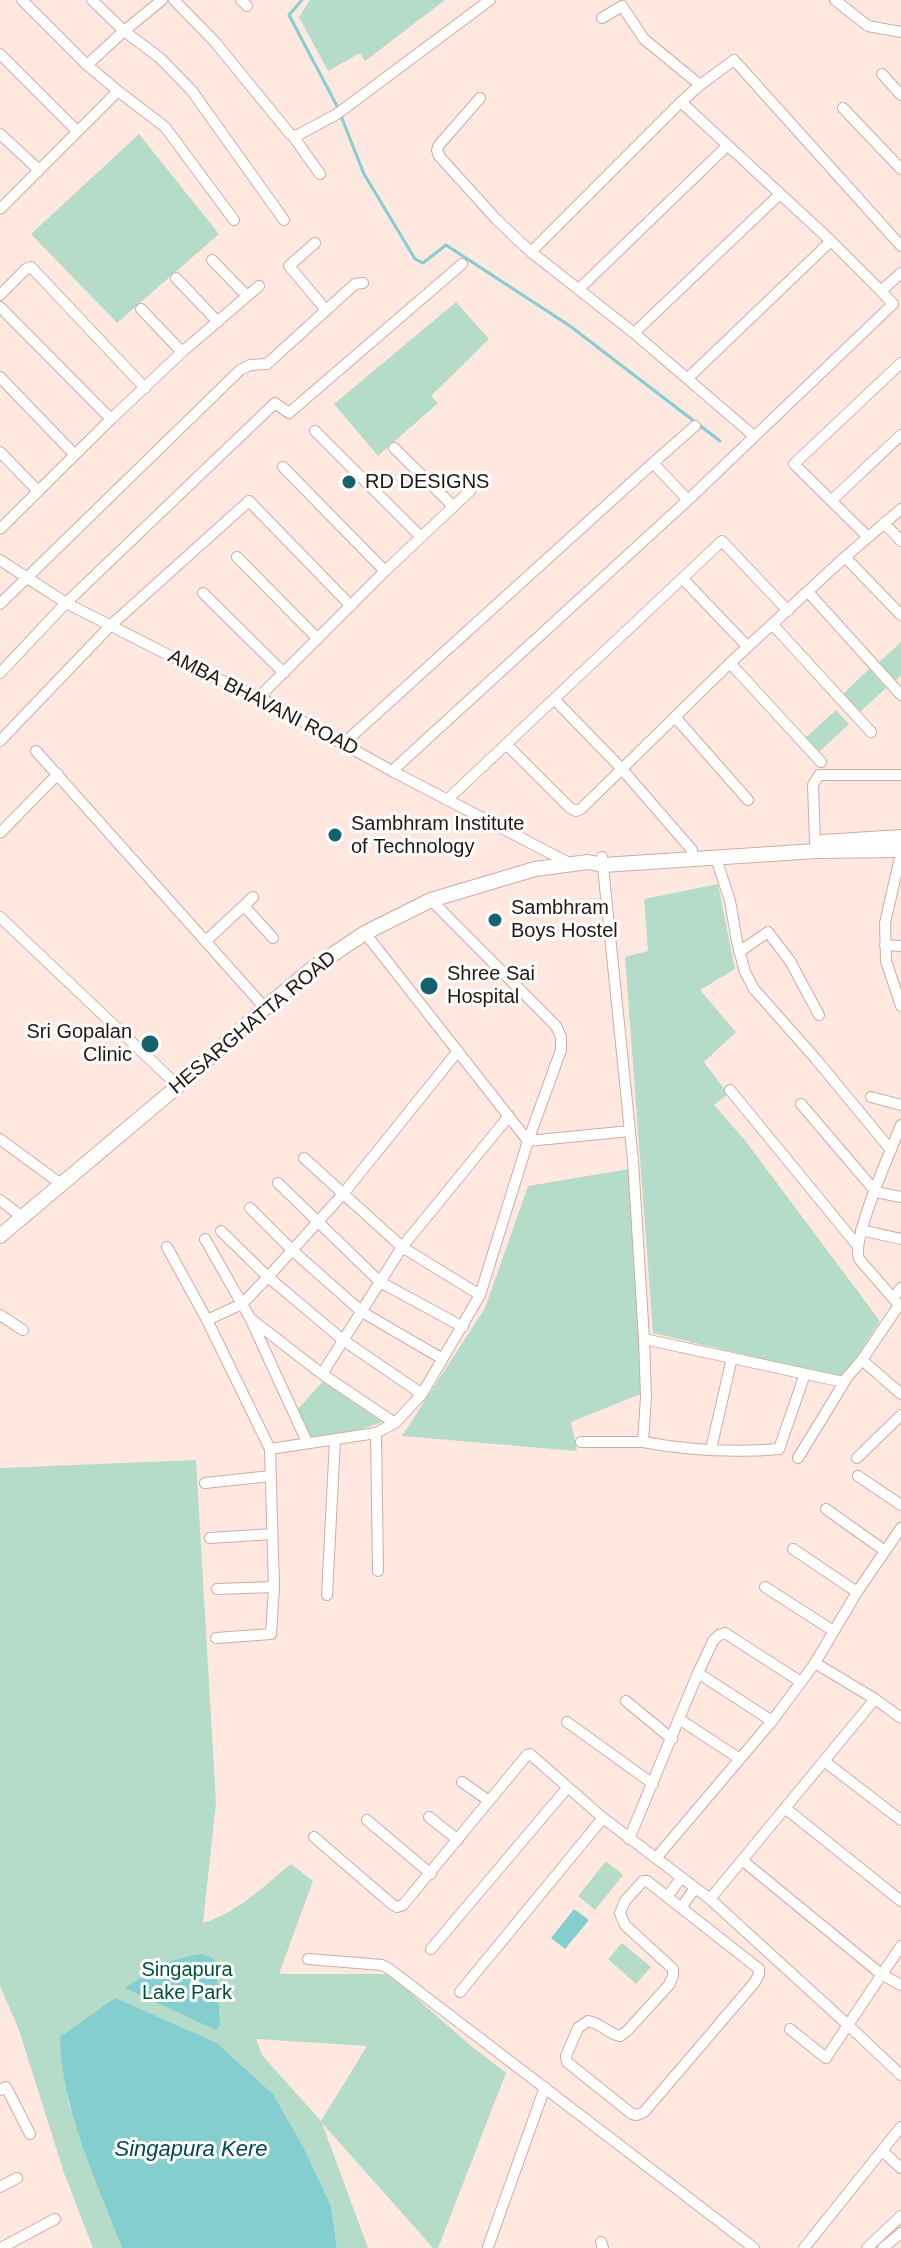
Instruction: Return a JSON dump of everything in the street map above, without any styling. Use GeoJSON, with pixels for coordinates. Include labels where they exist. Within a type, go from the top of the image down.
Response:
{"type":"FeatureCollection","features":[{"type":"Feature","properties":{"kind":"main road","name":"HESARGHATTA ROAD"},"geometry":{"type":"LineString","coordinates":[[0,1236],[314,967],[365,933],[431,900],[535,869],[571,864],[901,837]]}},
{"type":"Feature","properties":{"kind":"main road","name":"HESARGHATTA ROAD"},"geometry":{"type":"LineString","coordinates":[[692,854],[716,858],[816,851],[901,851]]}},
{"type":"Feature","properties":{"kind":"street"},"geometry":{"type":"LineString","coordinates":[[22,0],[87,65],[165,127],[234,220]]}},
{"type":"Feature","properties":{"kind":"street"},"geometry":{"type":"LineString","coordinates":[[92,0],[124,31],[160,58],[192,91],[284,220]]}},
{"type":"Feature","properties":{"kind":"street"},"geometry":{"type":"LineString","coordinates":[[87,65],[162,0]]}},
{"type":"Feature","properties":{"kind":"street"},"geometry":{"type":"LineString","coordinates":[[174,0],[215,42],[293,136],[320,174]]}},
{"type":"Feature","properties":{"kind":"street"},"geometry":{"type":"LineString","coordinates":[[293,136],[340,112],[490,0]]}},
{"type":"Feature","properties":{"kind":"street"},"geometry":{"type":"LineString","coordinates":[[835,0],[868,26],[901,32]]}},
{"type":"Feature","properties":{"kind":"street"},"geometry":{"type":"LineString","coordinates":[[602,18],[622,6],[644,39],[700,85]]}},
{"type":"Feature","properties":{"kind":"street"},"geometry":{"type":"LineString","coordinates":[[0,54],[77,131]]}},
{"type":"Feature","properties":{"kind":"street"},"geometry":{"type":"LineString","coordinates":[[531,252],[681,102],[734,60],[901,246]]}},
{"type":"Feature","properties":{"kind":"street"},"geometry":{"type":"LineString","coordinates":[[882,74],[901,95]]}},
{"type":"Feature","properties":{"kind":"street"},"geometry":{"type":"LineString","coordinates":[[0,209],[118,91]]}},
{"type":"Feature","properties":{"kind":"street"},"geometry":{"type":"LineString","coordinates":[[480,98],[439,145],[439,156],[497,220],[531,252],[634,333],[754,436]]}},
{"type":"Feature","properties":{"kind":"street"},"geometry":{"type":"LineString","coordinates":[[392,771],[688,500],[893,304],[831,241],[681,102]]}},
{"type":"Feature","properties":{"kind":"street"},"geometry":{"type":"LineString","coordinates":[[843,108],[901,169]]}},
{"type":"Feature","properties":{"kind":"street"},"geometry":{"type":"LineString","coordinates":[[0,134],[39,170]]}},
{"type":"Feature","properties":{"kind":"street"},"geometry":{"type":"LineString","coordinates":[[579,289],[727,146]]}},
{"type":"Feature","properties":{"kind":"street"},"geometry":{"type":"LineString","coordinates":[[634,333],[780,194]]}},
{"type":"Feature","properties":{"kind":"street"},"geometry":{"type":"LineString","coordinates":[[688,378],[831,241]]}},
{"type":"Feature","properties":{"kind":"street"},"geometry":{"type":"LineString","coordinates":[[315,243],[289,266],[326,310]]}},
{"type":"Feature","properties":{"kind":"street"},"geometry":{"type":"LineString","coordinates":[[212,260],[247,296]]}},
{"type":"Feature","properties":{"kind":"street"},"geometry":{"type":"LineString","coordinates":[[0,673],[66,603],[275,403],[289,413],[462,264]]}},
{"type":"Feature","properties":{"kind":"street"},"geometry":{"type":"LineString","coordinates":[[0,295],[31,267],[145,388]]}},
{"type":"Feature","properties":{"kind":"street"},"geometry":{"type":"LineString","coordinates":[[881,291],[901,273]]}},
{"type":"Feature","properties":{"kind":"street"},"geometry":{"type":"LineString","coordinates":[[176,278],[218,322]]}},
{"type":"Feature","properties":{"kind":"street"},"geometry":{"type":"LineString","coordinates":[[0,604],[240,370],[250,365],[265,365],[355,284],[363,283]]}},
{"type":"Feature","properties":{"kind":"street"},"geometry":{"type":"LineString","coordinates":[[1,525],[182,352],[259,286]]}},
{"type":"Feature","properties":{"kind":"street"},"geometry":{"type":"LineString","coordinates":[[0,307],[111,419]]}},
{"type":"Feature","properties":{"kind":"street"},"geometry":{"type":"LineString","coordinates":[[141,309],[182,352]]}},
{"type":"Feature","properties":{"kind":"street"},"geometry":{"type":"LineString","coordinates":[[868,537],[794,464],[901,363]]}},
{"type":"Feature","properties":{"kind":"street"},"geometry":{"type":"LineString","coordinates":[[0,377],[74,454]]}},
{"type":"Feature","properties":{"kind":"street"},"geometry":{"type":"LineString","coordinates":[[343,744],[695,426]]}},
{"type":"Feature","properties":{"kind":"street"},"geometry":{"type":"LineString","coordinates":[[315,431],[421,537]]}},
{"type":"Feature","properties":{"kind":"street"},"geometry":{"type":"LineString","coordinates":[[832,500],[901,435]]}},
{"type":"Feature","properties":{"kind":"street"},"geometry":{"type":"LineString","coordinates":[[394,448],[453,506]]}},
{"type":"Feature","properties":{"kind":"street"},"geometry":{"type":"LineString","coordinates":[[0,452],[38,491]]}},
{"type":"Feature","properties":{"kind":"street"},"geometry":{"type":"LineString","coordinates":[[653,463],[688,500]]}},
{"type":"Feature","properties":{"kind":"street"},"geometry":{"type":"LineString","coordinates":[[283,467],[385,571]]}},
{"type":"Feature","properties":{"kind":"street"},"geometry":{"type":"LineString","coordinates":[[259,697],[470,491]]}},
{"type":"Feature","properties":{"kind":"street"},"geometry":{"type":"LineString","coordinates":[[0,741],[111,625],[249,501],[351,606]]}},
{"type":"Feature","properties":{"kind":"street"},"geometry":{"type":"LineString","coordinates":[[506,744],[570,808],[576,811],[581,809],[730,663],[901,509]]}},
{"type":"Feature","properties":{"kind":"street"},"geometry":{"type":"LineString","coordinates":[[884,523],[901,541]]}},
{"type":"Feature","properties":{"kind":"street"},"geometry":{"type":"LineString","coordinates":[[447,800],[722,541],[788,611]]}},
{"type":"Feature","properties":{"kind":"street"},"geometry":{"type":"LineString","coordinates":[[237,557],[318,639]]}},
{"type":"Feature","properties":{"kind":"street"},"geometry":{"type":"LineString","coordinates":[[845,557],[901,615]]}},
{"type":"Feature","properties":{"kind":"street","name":"AMBA BHAVANI ROAD"},"geometry":{"type":"LineString","coordinates":[[0,560],[66,603],[200,671],[259,697],[392,771],[571,864]]}},
{"type":"Feature","properties":{"kind":"street"},"geometry":{"type":"LineString","coordinates":[[683,579],[748,647]]}},
{"type":"Feature","properties":{"kind":"street"},"geometry":{"type":"LineString","coordinates":[[808,592],[901,695]]}},
{"type":"Feature","properties":{"kind":"street"},"geometry":{"type":"LineString","coordinates":[[203,593],[284,673]]}},
{"type":"Feature","properties":{"kind":"street"},"geometry":{"type":"LineString","coordinates":[[773,625],[871,732]]}},
{"type":"Feature","properties":{"kind":"street"},"geometry":{"type":"LineString","coordinates":[[730,663],[821,762]]}},
{"type":"Feature","properties":{"kind":"street"},"geometry":{"type":"LineString","coordinates":[[554,699],[621,768],[692,854]]}},
{"type":"Feature","properties":{"kind":"street"},"geometry":{"type":"LineString","coordinates":[[675,717],[748,800]]}},
{"type":"Feature","properties":{"kind":"street"},"geometry":{"type":"LineString","coordinates":[[36,751],[265,1008]]}},
{"type":"Feature","properties":{"kind":"street"},"geometry":{"type":"LineString","coordinates":[[0,833],[58,774]]}},
{"type":"Feature","properties":{"kind":"street"},"geometry":{"type":"LineString","coordinates":[[815,842],[813,785],[819,775],[901,775]]}},
{"type":"Feature","properties":{"kind":"street"},"geometry":{"type":"LineString","coordinates":[[901,851],[885,923],[886,961],[901,1006]]}},
{"type":"Feature","properties":{"kind":"street"},"geometry":{"type":"LineString","coordinates":[[716,858],[730,901],[739,952],[754,989],[894,1154]]}},
{"type":"Feature","properties":{"kind":"street"},"geometry":{"type":"LineString","coordinates":[[598,861],[630,1131],[644,1339],[646,1397],[643,1442]]}},
{"type":"Feature","properties":{"kind":"street"},"geometry":{"type":"LineString","coordinates":[[206,941],[253,897]]}},
{"type":"Feature","properties":{"kind":"street"},"geometry":{"type":"LineString","coordinates":[[270,1449],[376,1433],[395,1423],[422,1394],[480,1295],[528,1141],[561,1050],[561,1037],[556,1026],[431,900]]}},
{"type":"Feature","properties":{"kind":"street"},"geometry":{"type":"LineString","coordinates":[[244,906],[273,938]]}},
{"type":"Feature","properties":{"kind":"street"},"geometry":{"type":"LineString","coordinates":[[0,917],[178,1086]]}},
{"type":"Feature","properties":{"kind":"street"},"geometry":{"type":"LineString","coordinates":[[739,952],[768,932],[790,961],[819,1015]]}},
{"type":"Feature","properties":{"kind":"street"},"geometry":{"type":"LineString","coordinates":[[365,933],[528,1141]]}},
{"type":"Feature","properties":{"kind":"street"},"geometry":{"type":"LineString","coordinates":[[885,945],[901,946]]}},
{"type":"Feature","properties":{"kind":"street"},"geometry":{"type":"LineString","coordinates":[[207,1320],[242,1304],[293,1251],[458,1051]]}},
{"type":"Feature","properties":{"kind":"street"},"geometry":{"type":"LineString","coordinates":[[730,1090],[857,1245]]}},
{"type":"Feature","properties":{"kind":"street"},"geometry":{"type":"LineString","coordinates":[[871,1097],[901,1105]]}},
{"type":"Feature","properties":{"kind":"street"},"geometry":{"type":"LineString","coordinates":[[801,1104],[876,1192],[901,1197]]}},
{"type":"Feature","properties":{"kind":"street"},"geometry":{"type":"LineString","coordinates":[[322,1374],[402,1247],[509,1116]]}},
{"type":"Feature","properties":{"kind":"street"},"geometry":{"type":"LineString","coordinates":[[898,1303],[859,1259],[857,1245],[894,1154],[901,1125]]}},
{"type":"Feature","properties":{"kind":"street"},"geometry":{"type":"LineString","coordinates":[[528,1141],[630,1131]]}},
{"type":"Feature","properties":{"kind":"street"},"geometry":{"type":"LineString","coordinates":[[0,1139],[61,1184]]}},
{"type":"Feature","properties":{"kind":"street"},"geometry":{"type":"LineString","coordinates":[[304,1158],[402,1247],[480,1295]]}},
{"type":"Feature","properties":{"kind":"street"},"geometry":{"type":"LineString","coordinates":[[278,1183],[380,1282],[463,1327]]}},
{"type":"Feature","properties":{"kind":"street"},"geometry":{"type":"LineString","coordinates":[[0,1200],[22,1217]]}},
{"type":"Feature","properties":{"kind":"street"},"geometry":{"type":"LineString","coordinates":[[250,1208],[362,1312],[441,1358]]}},
{"type":"Feature","properties":{"kind":"street"},"geometry":{"type":"LineString","coordinates":[[861,1230],[901,1239]]}},
{"type":"Feature","properties":{"kind":"street"},"geometry":{"type":"LineString","coordinates":[[221,1231],[268,1277],[343,1340],[422,1394]]}},
{"type":"Feature","properties":{"kind":"street"},"geometry":{"type":"LineString","coordinates":[[205,1239],[250,1318],[307,1442]]}},
{"type":"Feature","properties":{"kind":"street"},"geometry":{"type":"LineString","coordinates":[[167,1247],[207,1320],[270,1449],[274,1587],[271,1634],[216,1638]]}},
{"type":"Feature","properties":{"kind":"street"},"geometry":{"type":"LineString","coordinates":[[798,1458],[898,1303],[901,1288]]}},
{"type":"Feature","properties":{"kind":"street"},"geometry":{"type":"LineString","coordinates":[[0,1315],[23,1330]]}},
{"type":"Feature","properties":{"kind":"street"},"geometry":{"type":"LineString","coordinates":[[250,1318],[322,1374],[395,1423]]}},
{"type":"Feature","properties":{"kind":"street"},"geometry":{"type":"LineString","coordinates":[[644,1339],[845,1381]]}},
{"type":"Feature","properties":{"kind":"street"},"geometry":{"type":"LineString","coordinates":[[711,1449],[732,1358]]}},
{"type":"Feature","properties":{"kind":"street"},"geometry":{"type":"LineString","coordinates":[[862,1360],[901,1394]]}},
{"type":"Feature","properties":{"kind":"street"},"geometry":{"type":"LineString","coordinates":[[581,1442],[643,1442],[673,1447],[758,1451],[779,1449],[805,1374]]}},
{"type":"Feature","properties":{"kind":"street"},"geometry":{"type":"LineString","coordinates":[[857,1458],[901,1415]]}},
{"type":"Feature","properties":{"kind":"street"},"geometry":{"type":"LineString","coordinates":[[376,1433],[378,1571]]}},
{"type":"Feature","properties":{"kind":"street"},"geometry":{"type":"LineString","coordinates":[[327,1595],[335,1440]]}},
{"type":"Feature","properties":{"kind":"street"},"geometry":{"type":"LineString","coordinates":[[205,1483],[271,1476]]}},
{"type":"Feature","properties":{"kind":"street"},"geometry":{"type":"LineString","coordinates":[[858,1476],[901,1505]]}},
{"type":"Feature","properties":{"kind":"street"},"geometry":{"type":"LineString","coordinates":[[826,1509],[885,1551]]}},
{"type":"Feature","properties":{"kind":"street"},"geometry":{"type":"LineString","coordinates":[[656,1858],[772,1721],[801,1682],[901,1528]]}},
{"type":"Feature","properties":{"kind":"street"},"geometry":{"type":"LineString","coordinates":[[210,1538],[272,1534]]}},
{"type":"Feature","properties":{"kind":"street"},"geometry":{"type":"LineString","coordinates":[[793,1549],[857,1592]]}},
{"type":"Feature","properties":{"kind":"street"},"geometry":{"type":"LineString","coordinates":[[217,1589],[274,1587]]}},
{"type":"Feature","properties":{"kind":"street"},"geometry":{"type":"LineString","coordinates":[[765,1587],[832,1630]]}},
{"type":"Feature","properties":{"kind":"street"},"geometry":{"type":"LineString","coordinates":[[629,1839],[698,1673],[719,1635],[725,1633],[801,1682]]}},
{"type":"Feature","properties":{"kind":"street"},"geometry":{"type":"LineString","coordinates":[[815,1663],[901,1718]]}},
{"type":"Feature","properties":{"kind":"street"},"geometry":{"type":"LineString","coordinates":[[698,1673],[772,1721]]}},
{"type":"Feature","properties":{"kind":"street"},"geometry":{"type":"LineString","coordinates":[[710,1899],[875,1699]]}},
{"type":"Feature","properties":{"kind":"street"},"geometry":{"type":"LineString","coordinates":[[626,1701],[672,1739]]}},
{"type":"Feature","properties":{"kind":"street"},"geometry":{"type":"LineString","coordinates":[[679,1719],[740,1759]]}},
{"type":"Feature","properties":{"kind":"street"},"geometry":{"type":"LineString","coordinates":[[567,1722],[653,1784]]}},
{"type":"Feature","properties":{"kind":"street"},"geometry":{"type":"LineString","coordinates":[[314,1837],[397,1907],[403,1905],[527,1755],[532,1755],[603,1818],[710,1899],[901,2075]]}},
{"type":"Feature","properties":{"kind":"street"},"geometry":{"type":"LineString","coordinates":[[824,1761],[901,1820]]}},
{"type":"Feature","properties":{"kind":"street"},"geometry":{"type":"LineString","coordinates":[[462,1782],[489,1801]]}},
{"type":"Feature","properties":{"kind":"street"},"geometry":{"type":"LineString","coordinates":[[431,1949],[568,1787]]}},
{"type":"Feature","properties":{"kind":"street"},"geometry":{"type":"LineString","coordinates":[[785,1808],[901,1901]]}},
{"type":"Feature","properties":{"kind":"street"},"geometry":{"type":"LineString","coordinates":[[429,1817],[458,1840]]}},
{"type":"Feature","properties":{"kind":"street"},"geometry":{"type":"LineString","coordinates":[[460,1992],[603,1818]]}},
{"type":"Feature","properties":{"kind":"street"},"geometry":{"type":"LineString","coordinates":[[367,1820],[431,1874]]}},
{"type":"Feature","properties":{"kind":"street"},"geometry":{"type":"LineString","coordinates":[[742,1860],[881,1974],[901,1985]]}},
{"type":"Feature","properties":{"kind":"street"},"geometry":{"type":"LineString","coordinates":[[667,1897],[681,1878]]}},
{"type":"Feature","properties":{"kind":"street"},"geometry":{"type":"LineString","coordinates":[[643,1881],[647,1881],[681,1908],[759,1969],[759,1974],[644,2112],[632,2114],[571,2067],[566,2056],[583,2023],[597,2023],[614,2035],[620,2036],[627,2031],[669,1985],[673,1976],[673,1969],[625,1925],[620,1913],[625,1901],[643,1881]]}},
{"type":"Feature","properties":{"kind":"street"},"geometry":{"type":"LineString","coordinates":[[681,1908],[695,1888]]}},
{"type":"Feature","properties":{"kind":"street"},"geometry":{"type":"LineString","coordinates":[[790,2029],[826,2058],[901,1946]]}},
{"type":"Feature","properties":{"kind":"street"},"geometry":{"type":"LineString","coordinates":[[308,1959],[385,1966],[754,2248]]}},
{"type":"Feature","properties":{"kind":"street"},"geometry":{"type":"LineString","coordinates":[[0,2075],[3,2089],[30,2134]]}},
{"type":"Feature","properties":{"kind":"street"},"geometry":{"type":"LineString","coordinates":[[488,2247],[545,2087]]}},
{"type":"Feature","properties":{"kind":"street"},"geometry":{"type":"LineString","coordinates":[[804,2248],[901,2127]]}},
{"type":"Feature","properties":{"kind":"street"},"geometry":{"type":"LineString","coordinates":[[882,2151],[901,2168]]}},
{"type":"Feature","properties":{"kind":"street"},"geometry":{"type":"LineString","coordinates":[[1,2185],[17,2178]]}},
{"type":"Feature","properties":{"kind":"street"},"geometry":{"type":"LineString","coordinates":[[867,2248],[901,2216]]}},
{"type":"Feature","properties":{"kind":"street"},"geometry":{"type":"LineString","coordinates":[[1,2248],[55,2219]]}},
{"type":"Feature","properties":{"kind":"street"},"geometry":{"type":"LineString","coordinates":[[883,2248],[901,2233]]}},
{"type":"Feature","properties":{"kind":"green space"},"geometry":{"type":"Polygon","coordinates":[[[310,0],[445,0],[365,61],[360,53],[328,71],[299,17],[310,0]]]}},
{"type":"Feature","properties":{"kind":"green space"},"geometry":{"type":"Polygon","coordinates":[[[139,134],[219,234],[117,323],[31,234],[139,134]]]}},
{"type":"Feature","properties":{"kind":"green space"},"geometry":{"type":"Polygon","coordinates":[[[456,302],[489,339],[431,396],[438,403],[378,456],[334,404],[456,302]]]}},
{"type":"Feature","properties":{"kind":"green space"},"geometry":{"type":"Polygon","coordinates":[[[901,642],[901,675],[895,681],[878,663],[901,642]]]}},
{"type":"Feature","properties":{"kind":"green space"},"geometry":{"type":"Polygon","coordinates":[[[869,669],[886,688],[858,714],[841,696],[869,669]]]}},
{"type":"Feature","properties":{"kind":"green space"},"geometry":{"type":"Polygon","coordinates":[[[836,710],[849,724],[818,753],[804,739],[836,710]]]}},
{"type":"Feature","properties":{"kind":"green space"},"geometry":{"type":"Polygon","coordinates":[[[718,884],[735,969],[700,990],[736,1032],[704,1062],[728,1094],[714,1105],[744,1139],[880,1321],[843,1378],[653,1333],[625,957],[648,951],[644,899],[718,884]]]}},
{"type":"Feature","properties":{"kind":"green space"},"geometry":{"type":"Polygon","coordinates":[[[629,1169],[643,1393],[571,1422],[577,1451],[402,1436],[485,1308],[528,1186],[629,1169]]]}},
{"type":"Feature","properties":{"kind":"green space"},"geometry":{"type":"Polygon","coordinates":[[[323,1381],[382,1422],[312,1439],[298,1409],[323,1381]]]}},
{"type":"Feature","properties":{"kind":"green space","name":"Singapura Lake Park"},"geometry":{"type":"Polygon","coordinates":[[[196,1460],[216,1803],[203,1923],[239,1906],[291,1864],[313,1881],[279,1974],[389,1974],[506,2073],[438,2248],[433,2248],[322,2123],[368,2248],[337,2248],[331,2206],[304,2148],[273,2094],[217,2043],[60,2037],[69,2105],[122,2248],[93,2248],[64,2173],[19,2030],[0,1986],[0,1468],[196,1460]],[[256,2039],[262,2055],[321,2121],[367,2046],[256,2039]]]}},
{"type":"Feature","properties":{"kind":"green space"},"geometry":{"type":"Polygon","coordinates":[[[606,1861],[623,1875],[595,1910],[578,1896],[606,1861]]]}},
{"type":"Feature","properties":{"kind":"green space"},"geometry":{"type":"Polygon","coordinates":[[[622,1943],[651,1967],[636,1984],[608,1959],[622,1943]]]}},
{"type":"Feature","properties":{"kind":"water"},"geometry":{"type":"Polygon","coordinates":[[[574,1909],[589,1920],[565,1949],[551,1938],[574,1909]]]}},
{"type":"Feature","properties":{"kind":"water"},"geometry":{"type":"Polygon","coordinates":[[[202,1954],[214,1959],[216,1967],[220,2026],[216,2030],[125,1988],[170,1962],[202,1954]]]}},
{"type":"Feature","properties":{"kind":"water","name":"Singapura Kere"},"geometry":{"type":"Polygon","coordinates":[[[115,1998],[217,2043],[273,2094],[304,2148],[331,2206],[337,2248],[122,2248],[73,2118],[60,2037],[115,1998]]]}},
{"type":"Feature","properties":{"kind":"waterway"},"geometry":{"type":"LineString","coordinates":[[302,0],[289,15],[337,106],[364,174],[415,259],[423,263],[446,245],[570,326],[720,441]]}},
{"type":"Feature","properties":{"kind":"place","name":"RD DESIGNS"},"geometry":{"type":"Point","coordinates":[349,482]}},
{"type":"Feature","properties":{"kind":"place","name":"Sambhram Institute of Technology"},"geometry":{"type":"Point","coordinates":[335,835]}},
{"type":"Feature","properties":{"kind":"place","name":"Sambhram Boys Hostel"},"geometry":{"type":"Point","coordinates":[495,920]}},
{"type":"Feature","properties":{"kind":"place","name":"Shree Sai Hospital"},"geometry":{"type":"Point","coordinates":[429,986]}},
{"type":"Feature","properties":{"kind":"place","name":"Sri Gopalan Clinic"},"geometry":{"type":"Point","coordinates":[150,1044]}}]}
